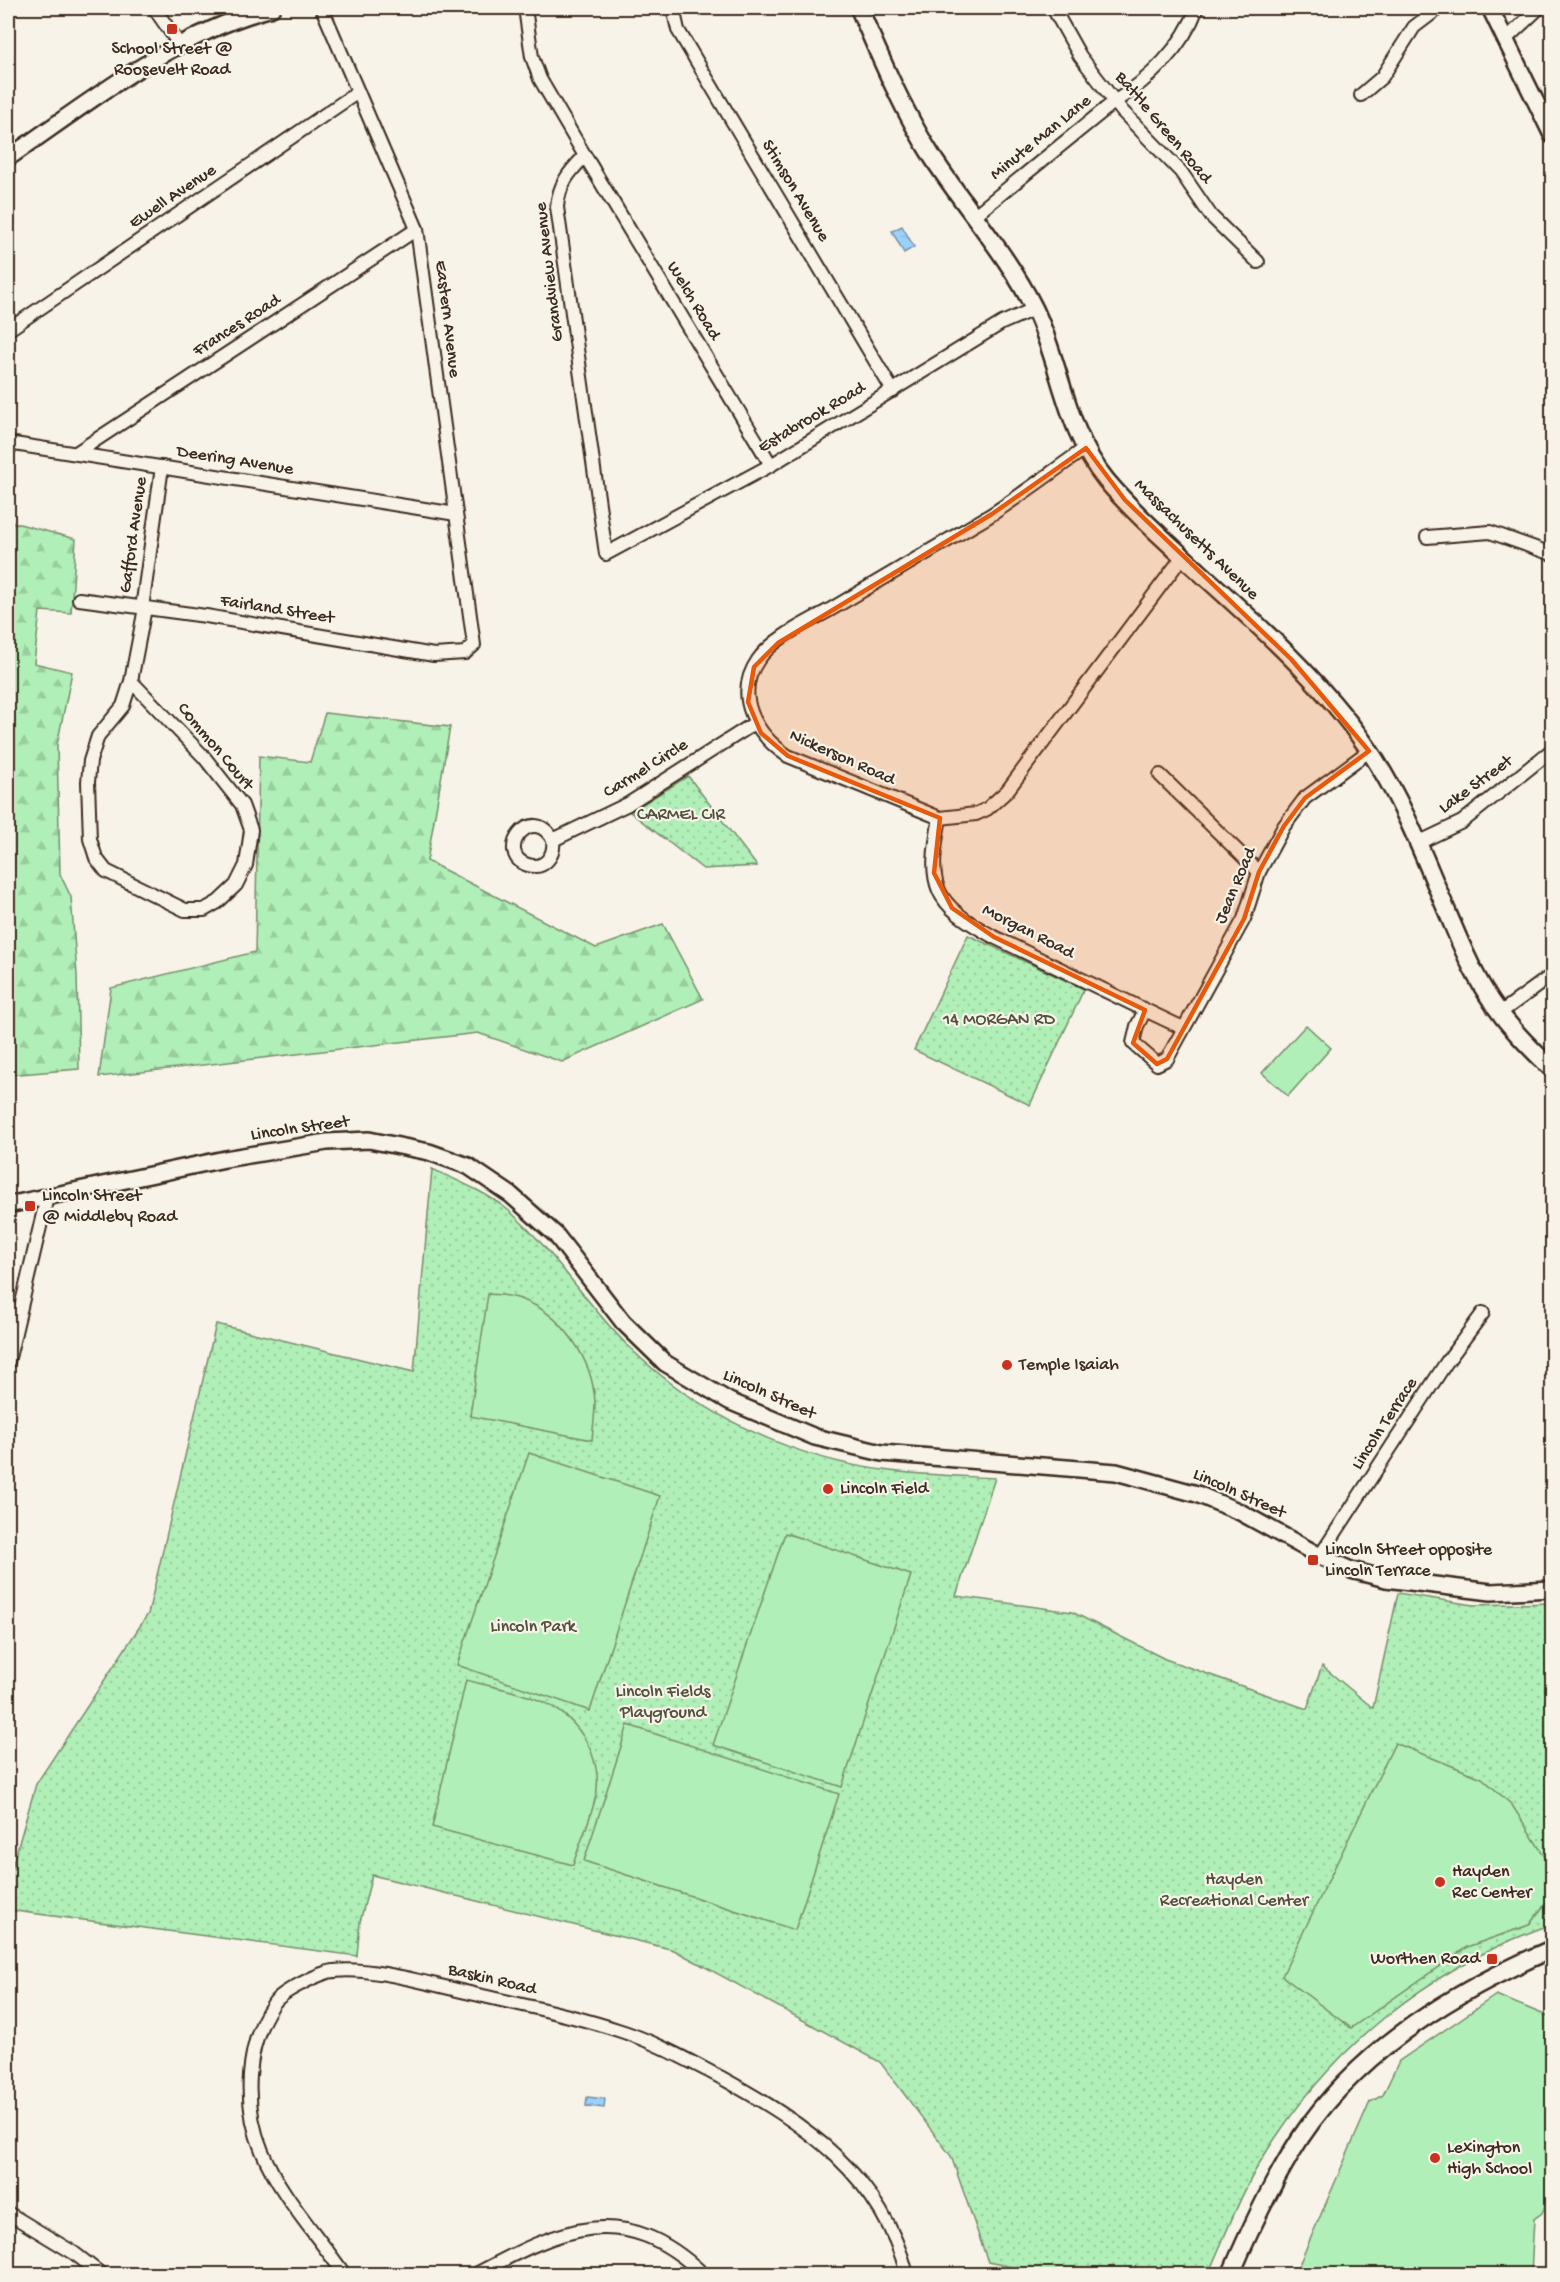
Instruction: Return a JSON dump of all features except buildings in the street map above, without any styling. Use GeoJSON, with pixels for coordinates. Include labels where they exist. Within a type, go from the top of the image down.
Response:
{"type":"FeatureCollection","features":[{"type":"Feature","properties":{"kind":"main road","name":"Massachusetts Avenue"},"geometry":{"type":"LineString","coordinates":[[859,8],[911,120],[934,160],[1012,270],[1034,309],[1072,418],[1086,448],[1104,477],[1336,706],[1369,751],[1402,808],[1474,972],[1500,1013],[1522,1040],[1552,1069]]}},
{"type":"Feature","properties":{"kind":"main road"},"geometry":{"type":"LineString","coordinates":[[1231,2274],[1267,2194],[1302,2136],[1352,2078],[1417,2020],[1496,1973],[1552,1949]]}},
{"type":"Feature","properties":{"kind":"street"},"geometry":{"type":"LineString","coordinates":[[154,8],[179,44]]}},
{"type":"Feature","properties":{"kind":"street"},"geometry":{"type":"LineString","coordinates":[[8,158],[120,81],[179,44],[199,33],[272,8]]}},
{"type":"Feature","properties":{"kind":"street","name":"Eastern Avenue"},"geometry":{"type":"LineString","coordinates":[[322,8],[417,229],[474,645],[469,651]]}},
{"type":"Feature","properties":{"kind":"street"},"geometry":{"type":"LineString","coordinates":[[525,8],[532,57],[540,79],[585,156]]}},
{"type":"Feature","properties":{"kind":"street","name":"Stimson Avenue"},"geometry":{"type":"LineString","coordinates":[[673,8],[678,30],[893,391]]}},
{"type":"Feature","properties":{"kind":"street","name":"Battle Green Road"},"geometry":{"type":"LineString","coordinates":[[1053,8],[1080,56],[1114,102],[1180,172],[1211,216],[1258,262]]}},
{"type":"Feature","properties":{"kind":"street","name":"Minute Man Lane"},"geometry":{"type":"LineString","coordinates":[[975,215],[1114,102],[1138,86],[1157,68],[1179,41],[1197,8]]}},
{"type":"Feature","properties":{"kind":"street"},"geometry":{"type":"LineString","coordinates":[[1361,94],[1382,77],[1414,27],[1440,8]]}},
{"type":"Feature","properties":{"kind":"street"},"geometry":{"type":"LineString","coordinates":[[1490,8],[1552,135]]}},
{"type":"Feature","properties":{"kind":"street"},"geometry":{"type":"LineString","coordinates":[[1506,39],[1539,8]]}},
{"type":"Feature","properties":{"kind":"street","name":"Ewell Avenue"},"geometry":{"type":"LineString","coordinates":[[8,330],[358,92]]}},
{"type":"Feature","properties":{"kind":"street","name":"Welch Road"},"geometry":{"type":"LineString","coordinates":[[585,156],[771,465]]}},
{"type":"Feature","properties":{"kind":"street","name":"Grandview Avenue"},"geometry":{"type":"LineString","coordinates":[[585,156],[566,176],[559,192],[557,207],[606,554]]}},
{"type":"Feature","properties":{"kind":"street","name":"Frances Road"},"geometry":{"type":"LineString","coordinates":[[76,453],[417,229]]}},
{"type":"Feature","properties":{"kind":"street","name":"Estabrook Road"},"geometry":{"type":"LineString","coordinates":[[606,554],[771,465],[1002,323],[1034,309]]}},
{"type":"Feature","properties":{"kind":"street","name":"Deering Avenue"},"geometry":{"type":"LineString","coordinates":[[8,443],[456,514]]}},
{"type":"Feature","properties":{"kind":"street","name":"Nickerson Road"},"geometry":{"type":"LineString","coordinates":[[1086,448],[992,514],[799,628],[765,653],[754,667],[748,690],[755,723],[768,742],[788,756],[940,818],[976,814],[993,805],[1007,791],[1183,556]]}},
{"type":"Feature","properties":{"kind":"street","name":"Gafford Avenue"},"geometry":{"type":"LineString","coordinates":[[143,608],[162,467]]}},
{"type":"Feature","properties":{"kind":"street"},"geometry":{"type":"LineString","coordinates":[[1427,537],[1490,532],[1552,554]]}},
{"type":"Feature","properties":{"kind":"street","name":"Fairland Street"},"geometry":{"type":"LineString","coordinates":[[79,599],[434,655],[454,655],[469,651]]}},
{"type":"Feature","properties":{"kind":"street","name":"Common Court"},"geometry":{"type":"LineString","coordinates":[[131,681],[204,757],[242,805],[251,830],[246,865],[236,885],[218,902],[204,910],[185,910],[106,871],[96,858],[90,839],[88,782],[90,761],[98,736],[123,706],[131,681],[143,608]]}},
{"type":"Feature","properties":{"kind":"street","name":"Carmel Circle"},"geometry":{"type":"LineString","coordinates":[[553,840],[628,804],[755,723]]}},
{"type":"Feature","properties":{"kind":"street","name":"Lake Street"},"geometry":{"type":"LineString","coordinates":[[1418,843],[1462,822],[1552,750]]}},
{"type":"Feature","properties":{"kind":"street","name":"Jean Road"},"geometry":{"type":"LineString","coordinates":[[1145,1010],[1137,1026],[1133,1043],[1157,1064],[1167,1059],[1244,919],[1259,872],[1284,826],[1305,798],[1369,751]]}},
{"type":"Feature","properties":{"kind":"street"},"geometry":{"type":"LineString","coordinates":[[1160,775],[1259,872]]}},
{"type":"Feature","properties":{"kind":"street","name":"Morgan Road"},"geometry":{"type":"LineString","coordinates":[[940,818],[933,855],[934,873],[940,891],[952,908],[972,925],[994,937],[1145,1010]]}},
{"type":"Feature","properties":{"kind":"street"},"geometry":{"type":"LineString","coordinates":[[1500,1013],[1552,975]]}},
{"type":"Feature","properties":{"kind":"street"},"geometry":{"type":"LineString","coordinates":[[1145,1010],[1183,1028]]}},
{"type":"Feature","properties":{"kind":"street","name":"Lincoln Street"},"geometry":{"type":"LineString","coordinates":[[8,1205],[217,1161],[327,1142],[369,1140],[429,1152],[468,1166],[511,1195],[556,1235],[623,1322],[666,1363],[729,1401],[815,1437],[882,1453],[1096,1469],[1169,1485],[1240,1512],[1320,1556],[1351,1570],[1413,1584],[1491,1592],[1552,1589]]}},
{"type":"Feature","properties":{"kind":"street"},"geometry":{"type":"LineString","coordinates":[[8,1362],[47,1197]]}},
{"type":"Feature","properties":{"kind":"street","name":"Lincoln Terrace"},"geometry":{"type":"LineString","coordinates":[[1320,1556],[1446,1363],[1483,1313]]}},
{"type":"Feature","properties":{"kind":"street","name":"Baskin Road"},"geometry":{"type":"LineString","coordinates":[[344,2274],[277,2184],[261,2150],[250,2101],[250,2070],[259,2031],[275,2001],[300,1985],[329,1972],[355,1971],[408,1979],[626,2032],[693,2062],[752,2094],[818,2138],[849,2166],[887,2218],[907,2274]]}},
{"type":"Feature","properties":{"kind":"street"},"geometry":{"type":"LineString","coordinates":[[8,2213],[74,2253],[101,2274]]}},
{"type":"Feature","properties":{"kind":"street"},"geometry":{"type":"LineString","coordinates":[[476,2274],[542,2241],[576,2229],[605,2227],[640,2233],[669,2245],[703,2274]]}},
{"type":"Feature","properties":{"kind":"highlighted area"},"geometry":{"type":"Polygon","coordinates":[[[1086,448],[1125,500],[1291,659],[1369,751],[1305,798],[1284,826],[1259,872],[1244,919],[1167,1059],[1157,1064],[1133,1043],[1145,1010],[994,937],[952,908],[934,873],[940,818],[788,756],[761,733],[748,702],[754,667],[778,643],[992,514],[1086,448]]]}},
{"type":"Feature","properties":{"kind":"green space"},"geometry":{"type":"Polygon","coordinates":[[[8,521],[76,539],[71,613],[40,611],[34,663],[72,672],[57,745],[60,874],[71,897],[77,975],[79,1069],[8,1075],[8,521]]]}},
{"type":"Feature","properties":{"kind":"green space"},"geometry":{"type":"Polygon","coordinates":[[[325,713],[450,727],[427,861],[596,948],[663,924],[703,999],[562,1062],[478,1033],[99,1077],[111,988],[255,952],[259,756],[310,762],[325,713]]]}},
{"type":"Feature","properties":{"kind":"green space","name":"CARMEL CIR"},"geometry":{"type":"Polygon","coordinates":[[[688,776],[757,866],[703,869],[630,812],[688,776]]]}},
{"type":"Feature","properties":{"kind":"green space","name":"14 MORGAN RD"},"geometry":{"type":"Polygon","coordinates":[[[968,935],[1084,989],[1030,1105],[914,1050],[968,935]]]}},
{"type":"Feature","properties":{"kind":"green space"},"geometry":{"type":"Polygon","coordinates":[[[1306,1025],[1331,1048],[1288,1096],[1262,1073],[1306,1025]]]}},
{"type":"Feature","properties":{"kind":"green space","name":"Lincoln Park"},"geometry":{"type":"Polygon","coordinates":[[[432,1169],[481,1192],[508,1210],[555,1259],[628,1346],[684,1393],[716,1413],[783,1445],[854,1465],[890,1471],[995,1478],[956,1596],[1072,1612],[1165,1659],[1307,1709],[1322,1666],[1373,1708],[1398,1593],[1473,1605],[1552,1603],[1552,1924],[1507,1942],[1424,1988],[1386,2016],[1351,2047],[1319,2081],[1289,2119],[1262,2159],[1240,2201],[1208,2274],[1045,2274],[988,2262],[951,2156],[880,2062],[674,1950],[372,1875],[360,1922],[357,1956],[8,1910],[8,1881],[36,1784],[148,1614],[216,1324],[414,1372],[432,1169]]]}},
{"type":"Feature","properties":{"kind":"green space"},"geometry":{"type":"Polygon","coordinates":[[[488,1294],[520,1299],[535,1306],[562,1326],[572,1340],[581,1354],[593,1386],[595,1403],[592,1440],[470,1416],[488,1294]]]}},
{"type":"Feature","properties":{"kind":"green space"},"geometry":{"type":"Polygon","coordinates":[[[529,1453],[660,1496],[590,1711],[457,1665],[529,1453]]]}},
{"type":"Feature","properties":{"kind":"green space"},"geometry":{"type":"Polygon","coordinates":[[[785,1533],[911,1575],[842,1787],[713,1745],[785,1533]]]}},
{"type":"Feature","properties":{"kind":"green space"},"geometry":{"type":"Polygon","coordinates":[[[466,1680],[539,1700],[555,1708],[569,1719],[581,1733],[593,1756],[597,1784],[591,1813],[573,1865],[432,1827],[466,1680]]]}},
{"type":"Feature","properties":{"kind":"green space"},"geometry":{"type":"Polygon","coordinates":[[[628,1725],[839,1794],[795,1930],[584,1861],[628,1725]]]}},
{"type":"Feature","properties":{"kind":"green space","name":"Hayden Rec Center"},"geometry":{"type":"Polygon","coordinates":[[[1395,1743],[1482,1778],[1512,1805],[1552,1868],[1552,1895],[1529,1925],[1467,1947],[1351,2028],[1282,1976],[1395,1743]]]}},
{"type":"Feature","properties":{"kind":"green space","name":"Lexington High School"},"geometry":{"type":"Polygon","coordinates":[[[1496,1995],[1552,2018],[1552,2190],[1542,2213],[1534,2219],[1531,2274],[1295,2274],[1370,2102],[1383,2095],[1399,2061],[1496,1995]]]}},
{"type":"Feature","properties":{"kind":"water"},"geometry":{"type":"Polygon","coordinates":[[[902,226],[914,247],[904,253],[892,231],[902,226]]]}},
{"type":"Feature","properties":{"kind":"water"},"geometry":{"type":"Polygon","coordinates":[[[587,2097],[605,2099],[604,2108],[586,2106],[587,2097]]]}},
{"type":"Feature","properties":{"kind":"place","name":"School Street @ Roosevelt Road"},"geometry":{"type":"Point","coordinates":[172,29]}},
{"type":"Feature","properties":{"kind":"place","name":"Lincoln Street @ Middleby Road"},"geometry":{"type":"Point","coordinates":[30,1206]}},
{"type":"Feature","properties":{"kind":"place","name":"Temple Isaiah"},"geometry":{"type":"Point","coordinates":[1007,1365]}},
{"type":"Feature","properties":{"kind":"place","name":"Lincoln Field"},"geometry":{"type":"Point","coordinates":[828,1489]}},
{"type":"Feature","properties":{"kind":"place","name":"Lincoln Street opposite Lincoln Terrace"},"geometry":{"type":"Point","coordinates":[1313,1560]}},
{"type":"Feature","properties":{"kind":"place","name":"Hayden Rec Center"},"geometry":{"type":"Point","coordinates":[1440,1882]}},
{"type":"Feature","properties":{"kind":"place","name":"Worthen Road"},"geometry":{"type":"Point","coordinates":[1492,1959]}},
{"type":"Feature","properties":{"kind":"place","name":"Lexington High School"},"geometry":{"type":"Point","coordinates":[1435,2158]}},
{"type":"Feature","properties":{"kind":"park label","name":"Lincoln Fields Playground"},"geometry":{"type":"Point","coordinates":[663,1702]}},
{"type":"Feature","properties":{"kind":"park label","name":"Hayden Recreational Center"},"geometry":{"type":"Point","coordinates":[1234,1890]}}]}
